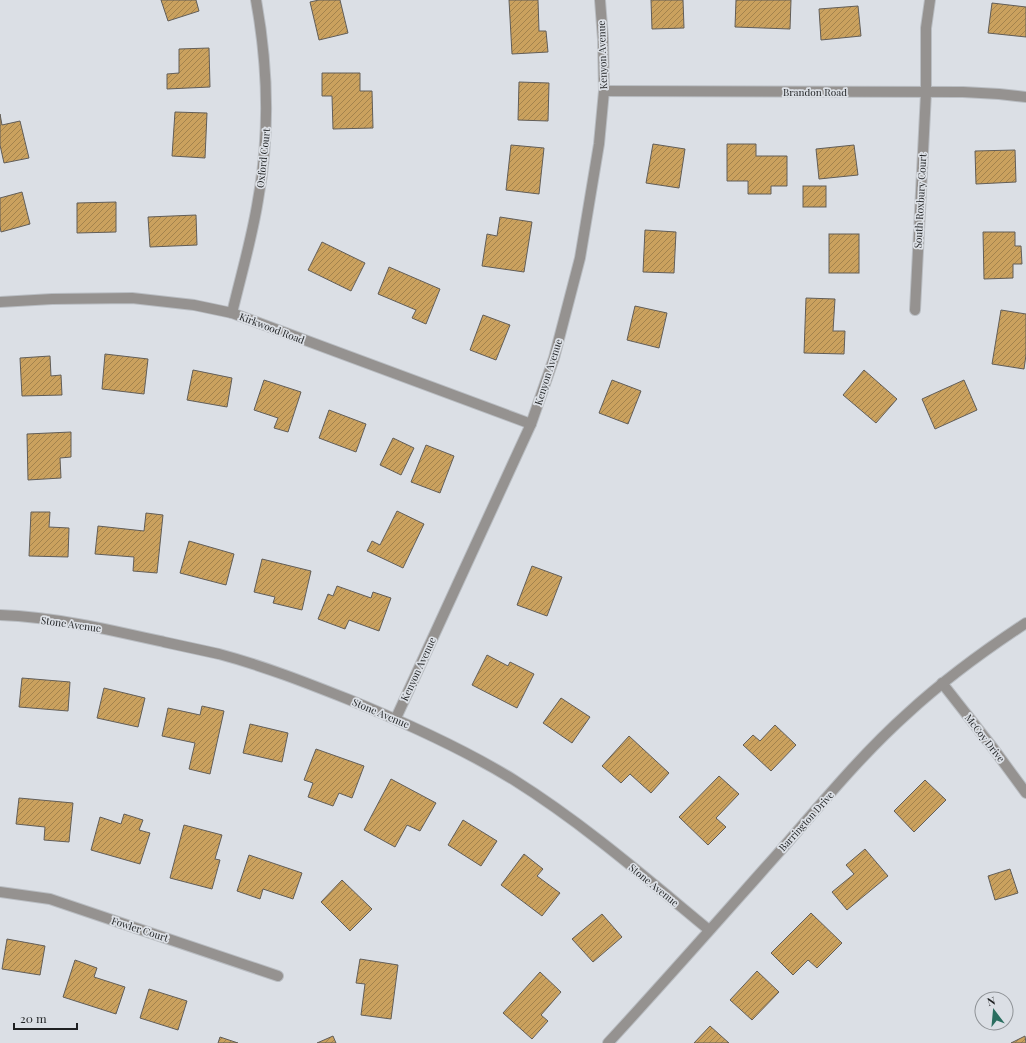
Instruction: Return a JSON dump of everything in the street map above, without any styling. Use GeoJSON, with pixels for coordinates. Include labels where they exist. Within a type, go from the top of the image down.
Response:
{"type":"FeatureCollection","features":[{"type":"Feature","properties":{"kind":"street","name":"Oxford Court"},"geometry":{"type":"LineString","coordinates":[[232,312],[246,259],[258,200],[264,157],[266,88],[263,47],[256,0]]}},
{"type":"Feature","properties":{"kind":"street","name":"Kenyon Avenue"},"geometry":{"type":"LineString","coordinates":[[396,718],[531,424],[554,358],[580,258],[599,144],[604,91],[603,39],[600,0]]}},
{"type":"Feature","properties":{"kind":"street","name":"South Roxbury Court"},"geometry":{"type":"LineString","coordinates":[[915,310],[926,93],[926,28],[930,0]]}},
{"type":"Feature","properties":{"kind":"street","name":"Brandon Road"},"geometry":{"type":"LineString","coordinates":[[604,91],[970,92],[1026,97]]}},
{"type":"Feature","properties":{"kind":"street","name":"Kirkwood Road"},"geometry":{"type":"LineString","coordinates":[[0,302],[52,298],[132,298],[194,305],[232,312],[531,424]]}},
{"type":"Feature","properties":{"kind":"street","name":"Stone Avenue"},"geometry":{"type":"LineString","coordinates":[[0,615],[51,620],[105,628],[218,654],[315,686],[396,718],[456,748],[514,780],[567,816],[610,848],[709,930]]}},
{"type":"Feature","properties":{"kind":"street","name":"Barrington Drive"},"geometry":{"type":"LineString","coordinates":[[608,1043],[869,752],[907,714],[942,683],[998,641],[1026,623]]}},
{"type":"Feature","properties":{"kind":"street","name":"McCoy Drive"},"geometry":{"type":"LineString","coordinates":[[942,683],[1026,793]]}},
{"type":"Feature","properties":{"kind":"street","name":"Fowler Court"},"geometry":{"type":"LineString","coordinates":[[0,892],[50,899],[278,976]]}},
{"type":"Feature","properties":{"kind":"building"},"geometry":{"type":"Polygon","coordinates":[[[161,0],[196,0],[199,11],[168,21],[161,0]]]}},
{"type":"Feature","properties":{"kind":"building"},"geometry":{"type":"Polygon","coordinates":[[[319,0],[340,0],[348,33],[319,40],[310,2],[319,0]]]}},
{"type":"Feature","properties":{"kind":"building"},"geometry":{"type":"Polygon","coordinates":[[[509,0],[538,0],[539,31],[546,31],[548,52],[512,54],[509,0]]]}},
{"type":"Feature","properties":{"kind":"building"},"geometry":{"type":"Polygon","coordinates":[[[651,0],[683,0],[684,28],[652,29],[651,0]]]}},
{"type":"Feature","properties":{"kind":"building"},"geometry":{"type":"Polygon","coordinates":[[[736,0],[791,0],[790,29],[735,27],[736,0]]]}},
{"type":"Feature","properties":{"kind":"building"},"geometry":{"type":"Polygon","coordinates":[[[992,3],[1026,7],[1026,37],[988,33],[992,3]]]}},
{"type":"Feature","properties":{"kind":"building"},"geometry":{"type":"Polygon","coordinates":[[[858,6],[861,36],[821,40],[819,9],[858,6]]]}},
{"type":"Feature","properties":{"kind":"building"},"geometry":{"type":"Polygon","coordinates":[[[209,48],[210,87],[167,89],[167,74],[179,73],[179,49],[209,48]]]}},
{"type":"Feature","properties":{"kind":"building"},"geometry":{"type":"Polygon","coordinates":[[[322,73],[360,73],[360,91],[372,91],[373,128],[333,129],[332,96],[322,96],[322,73]]]}},
{"type":"Feature","properties":{"kind":"building"},"geometry":{"type":"Polygon","coordinates":[[[519,82],[549,83],[548,121],[518,120],[519,82]]]}},
{"type":"Feature","properties":{"kind":"building"},"geometry":{"type":"Polygon","coordinates":[[[175,112],[207,113],[205,158],[172,156],[175,112]]]}},
{"type":"Feature","properties":{"kind":"building"},"geometry":{"type":"Polygon","coordinates":[[[0,114],[2,125],[20,121],[29,158],[4,163],[0,145],[0,114]]]}},
{"type":"Feature","properties":{"kind":"building"},"geometry":{"type":"Polygon","coordinates":[[[653,144],[685,149],[679,188],[646,183],[653,144]]]}},
{"type":"Feature","properties":{"kind":"building"},"geometry":{"type":"Polygon","coordinates":[[[727,144],[756,144],[756,156],[787,156],[787,186],[771,186],[771,194],[748,194],[748,181],[727,181],[727,144]]]}},
{"type":"Feature","properties":{"kind":"building"},"geometry":{"type":"Polygon","coordinates":[[[511,145],[544,148],[539,194],[506,190],[511,145]]]}},
{"type":"Feature","properties":{"kind":"building"},"geometry":{"type":"Polygon","coordinates":[[[854,145],[858,175],[819,179],[816,149],[854,145]]]}},
{"type":"Feature","properties":{"kind":"building"},"geometry":{"type":"Polygon","coordinates":[[[1015,150],[1016,182],[976,184],[975,151],[1015,150]]]}},
{"type":"Feature","properties":{"kind":"building"},"geometry":{"type":"Polygon","coordinates":[[[803,186],[826,186],[826,207],[803,207],[803,186]]]}},
{"type":"Feature","properties":{"kind":"building"},"geometry":{"type":"Polygon","coordinates":[[[22,192],[30,224],[1,232],[0,198],[22,192]]]}},
{"type":"Feature","properties":{"kind":"building"},"geometry":{"type":"Polygon","coordinates":[[[116,202],[116,232],[77,233],[77,203],[116,202]]]}},
{"type":"Feature","properties":{"kind":"building"},"geometry":{"type":"Polygon","coordinates":[[[196,215],[197,245],[150,247],[148,217],[196,215]]]}},
{"type":"Feature","properties":{"kind":"building"},"geometry":{"type":"Polygon","coordinates":[[[500,217],[532,222],[524,272],[482,266],[487,234],[497,236],[500,217]]]}},
{"type":"Feature","properties":{"kind":"building"},"geometry":{"type":"Polygon","coordinates":[[[645,230],[676,232],[674,273],[643,272],[645,230]]]}},
{"type":"Feature","properties":{"kind":"building"},"geometry":{"type":"Polygon","coordinates":[[[983,232],[1015,232],[1015,246],[1021,246],[1022,264],[1013,264],[1013,278],[984,279],[983,232]]]}},
{"type":"Feature","properties":{"kind":"building"},"geometry":{"type":"Polygon","coordinates":[[[829,234],[859,234],[859,273],[829,273],[829,234]]]}},
{"type":"Feature","properties":{"kind":"building"},"geometry":{"type":"Polygon","coordinates":[[[322,242],[365,263],[351,291],[308,270],[322,242]]]}},
{"type":"Feature","properties":{"kind":"building"},"geometry":{"type":"Polygon","coordinates":[[[389,267],[440,289],[426,324],[412,318],[416,310],[378,294],[389,267]]]}},
{"type":"Feature","properties":{"kind":"building"},"geometry":{"type":"Polygon","coordinates":[[[806,298],[835,299],[833,331],[845,331],[844,354],[804,353],[806,298]]]}},
{"type":"Feature","properties":{"kind":"building"},"geometry":{"type":"Polygon","coordinates":[[[635,306],[667,313],[659,348],[627,340],[635,306]]]}},
{"type":"Feature","properties":{"kind":"building"},"geometry":{"type":"Polygon","coordinates":[[[1001,310],[1026,314],[1026,355],[1024,369],[992,364],[1001,310]]]}},
{"type":"Feature","properties":{"kind":"building"},"geometry":{"type":"Polygon","coordinates":[[[483,315],[510,325],[496,360],[470,350],[483,315]]]}},
{"type":"Feature","properties":{"kind":"building"},"geometry":{"type":"Polygon","coordinates":[[[105,354],[148,359],[144,394],[102,389],[105,354]]]}},
{"type":"Feature","properties":{"kind":"building"},"geometry":{"type":"Polygon","coordinates":[[[50,356],[51,376],[61,375],[62,395],[22,396],[20,358],[50,356]]]}},
{"type":"Feature","properties":{"kind":"building"},"geometry":{"type":"Polygon","coordinates":[[[193,370],[232,378],[227,407],[187,400],[193,370]]]}},
{"type":"Feature","properties":{"kind":"building"},"geometry":{"type":"Polygon","coordinates":[[[864,370],[897,399],[876,423],[843,395],[864,370]]]}},
{"type":"Feature","properties":{"kind":"building"},"geometry":{"type":"Polygon","coordinates":[[[264,380],[301,392],[288,432],[274,428],[278,418],[254,410],[264,380]]]}},
{"type":"Feature","properties":{"kind":"building"},"geometry":{"type":"Polygon","coordinates":[[[612,380],[641,391],[628,424],[599,413],[612,380]]]}},
{"type":"Feature","properties":{"kind":"building"},"geometry":{"type":"Polygon","coordinates":[[[964,380],[977,410],[935,429],[922,399],[964,380]]]}},
{"type":"Feature","properties":{"kind":"building"},"geometry":{"type":"Polygon","coordinates":[[[329,410],[366,424],[356,452],[319,438],[329,410]]]}},
{"type":"Feature","properties":{"kind":"building"},"geometry":{"type":"Polygon","coordinates":[[[71,432],[71,457],[60,458],[61,478],[28,480],[27,434],[71,432]]]}},
{"type":"Feature","properties":{"kind":"building"},"geometry":{"type":"Polygon","coordinates":[[[393,438],[414,448],[401,475],[380,465],[393,438]]]}},
{"type":"Feature","properties":{"kind":"building"},"geometry":{"type":"Polygon","coordinates":[[[426,445],[454,456],[440,493],[411,482],[426,445]]]}},
{"type":"Feature","properties":{"kind":"building"},"geometry":{"type":"Polygon","coordinates":[[[397,511],[424,524],[403,568],[367,551],[372,541],[380,545],[397,511]]]}},
{"type":"Feature","properties":{"kind":"building"},"geometry":{"type":"Polygon","coordinates":[[[31,512],[50,512],[49,527],[69,528],[68,557],[29,556],[31,512]]]}},
{"type":"Feature","properties":{"kind":"building"},"geometry":{"type":"Polygon","coordinates":[[[146,513],[163,515],[157,573],[133,571],[134,557],[95,554],[98,526],[144,531],[146,513]]]}},
{"type":"Feature","properties":{"kind":"building"},"geometry":{"type":"Polygon","coordinates":[[[189,541],[234,554],[226,585],[180,573],[189,541]]]}},
{"type":"Feature","properties":{"kind":"building"},"geometry":{"type":"Polygon","coordinates":[[[262,559],[311,571],[302,610],[273,603],[275,597],[254,592],[262,559]]]}},
{"type":"Feature","properties":{"kind":"building"},"geometry":{"type":"Polygon","coordinates":[[[532,566],[562,577],[547,616],[517,605],[532,566]]]}},
{"type":"Feature","properties":{"kind":"building"},"geometry":{"type":"Polygon","coordinates":[[[337,586],[371,598],[373,592],[391,598],[379,631],[349,620],[345,629],[318,619],[328,594],[333,596],[337,586]]]}},
{"type":"Feature","properties":{"kind":"building"},"geometry":{"type":"Polygon","coordinates":[[[487,655],[508,666],[510,662],[534,674],[517,708],[472,685],[487,655]]]}},
{"type":"Feature","properties":{"kind":"building"},"geometry":{"type":"Polygon","coordinates":[[[22,678],[70,682],[68,711],[19,707],[22,678]]]}},
{"type":"Feature","properties":{"kind":"building"},"geometry":{"type":"Polygon","coordinates":[[[104,688],[145,698],[138,727],[97,718],[104,688]]]}},
{"type":"Feature","properties":{"kind":"building"},"geometry":{"type":"Polygon","coordinates":[[[561,698],[590,717],[572,743],[543,723],[561,698]]]}},
{"type":"Feature","properties":{"kind":"building"},"geometry":{"type":"Polygon","coordinates":[[[202,706],[224,711],[210,774],[189,769],[195,743],[162,736],[168,708],[200,715],[202,706]]]}},
{"type":"Feature","properties":{"kind":"building"},"geometry":{"type":"Polygon","coordinates":[[[250,724],[288,733],[282,762],[243,753],[250,724]]]}},
{"type":"Feature","properties":{"kind":"building"},"geometry":{"type":"Polygon","coordinates":[[[775,725],[796,745],[771,771],[743,745],[753,735],[760,741],[775,725]]]}},
{"type":"Feature","properties":{"kind":"building"},"geometry":{"type":"Polygon","coordinates":[[[629,736],[669,773],[651,793],[630,774],[621,783],[602,766],[629,736]]]}},
{"type":"Feature","properties":{"kind":"building"},"geometry":{"type":"Polygon","coordinates":[[[316,749],[364,766],[352,798],[339,793],[333,806],[308,797],[313,783],[304,780],[316,749]]]}},
{"type":"Feature","properties":{"kind":"building"},"geometry":{"type":"Polygon","coordinates":[[[719,776],[739,794],[716,818],[726,827],[708,845],[679,817],[719,776]]]}},
{"type":"Feature","properties":{"kind":"building"},"geometry":{"type":"Polygon","coordinates":[[[391,779],[436,803],[420,831],[407,825],[395,847],[364,830],[391,779]]]}},
{"type":"Feature","properties":{"kind":"building"},"geometry":{"type":"Polygon","coordinates":[[[925,780],[946,800],[914,832],[894,811],[925,780]]]}},
{"type":"Feature","properties":{"kind":"building"},"geometry":{"type":"Polygon","coordinates":[[[19,798],[73,803],[69,842],[44,840],[45,827],[16,824],[19,798]]]}},
{"type":"Feature","properties":{"kind":"building"},"geometry":{"type":"Polygon","coordinates":[[[124,814],[143,820],[139,830],[150,833],[140,864],[91,850],[100,817],[121,824],[124,814]]]}},
{"type":"Feature","properties":{"kind":"building"},"geometry":{"type":"Polygon","coordinates":[[[463,820],[497,841],[481,866],[448,845],[463,820]]]}},
{"type":"Feature","properties":{"kind":"building"},"geometry":{"type":"Polygon","coordinates":[[[184,825],[222,835],[215,859],[220,860],[212,889],[170,878],[184,825]]]}},
{"type":"Feature","properties":{"kind":"building"},"geometry":{"type":"Polygon","coordinates":[[[865,849],[888,876],[847,910],[832,892],[854,874],[846,865],[865,849]]]}},
{"type":"Feature","properties":{"kind":"building"},"geometry":{"type":"Polygon","coordinates":[[[524,854],[543,869],[537,876],[560,893],[542,916],[501,885],[524,854]]]}},
{"type":"Feature","properties":{"kind":"building"},"geometry":{"type":"Polygon","coordinates":[[[249,855],[302,873],[293,899],[263,889],[260,899],[237,891],[249,855]]]}},
{"type":"Feature","properties":{"kind":"building"},"geometry":{"type":"Polygon","coordinates":[[[1010,869],[1018,893],[995,900],[988,876],[1010,869]]]}},
{"type":"Feature","properties":{"kind":"building"},"geometry":{"type":"Polygon","coordinates":[[[342,880],[372,909],[350,931],[321,902],[342,880]]]}},
{"type":"Feature","properties":{"kind":"building"},"geometry":{"type":"Polygon","coordinates":[[[811,913],[842,943],[817,968],[808,960],[793,975],[771,953],[811,913]]]}},
{"type":"Feature","properties":{"kind":"building"},"geometry":{"type":"Polygon","coordinates":[[[602,914],[622,937],[593,962],[572,939],[602,914]]]}},
{"type":"Feature","properties":{"kind":"building"},"geometry":{"type":"Polygon","coordinates":[[[7,939],[45,946],[40,975],[2,969],[7,939]]]}},
{"type":"Feature","properties":{"kind":"building"},"geometry":{"type":"Polygon","coordinates":[[[360,959],[398,965],[391,1019],[361,1015],[365,984],[356,983],[360,959]]]}},
{"type":"Feature","properties":{"kind":"building"},"geometry":{"type":"Polygon","coordinates":[[[75,960],[97,968],[94,977],[125,987],[116,1014],[63,997],[75,960]]]}},
{"type":"Feature","properties":{"kind":"building"},"geometry":{"type":"Polygon","coordinates":[[[757,971],[779,992],[752,1020],[730,1000],[757,971]]]}},
{"type":"Feature","properties":{"kind":"building"},"geometry":{"type":"Polygon","coordinates":[[[540,972],[561,992],[541,1015],[548,1021],[532,1039],[503,1013],[540,972]]]}},
{"type":"Feature","properties":{"kind":"building"},"geometry":{"type":"Polygon","coordinates":[[[149,989],[187,1001],[178,1030],[140,1018],[149,989]]]}},
{"type":"Feature","properties":{"kind":"building"},"geometry":{"type":"Polygon","coordinates":[[[710,1026],[729,1043],[694,1043],[710,1026]]]}},
{"type":"Feature","properties":{"kind":"building"},"geometry":{"type":"Polygon","coordinates":[[[333,1036],[336,1043],[317,1043],[333,1036]]]}},
{"type":"Feature","properties":{"kind":"building"},"geometry":{"type":"Polygon","coordinates":[[[1025,1036],[1026,1043],[1011,1043],[1025,1036]]]}},
{"type":"Feature","properties":{"kind":"building"},"geometry":{"type":"Polygon","coordinates":[[[220,1037],[238,1043],[218,1043],[220,1037]]]}}]}
